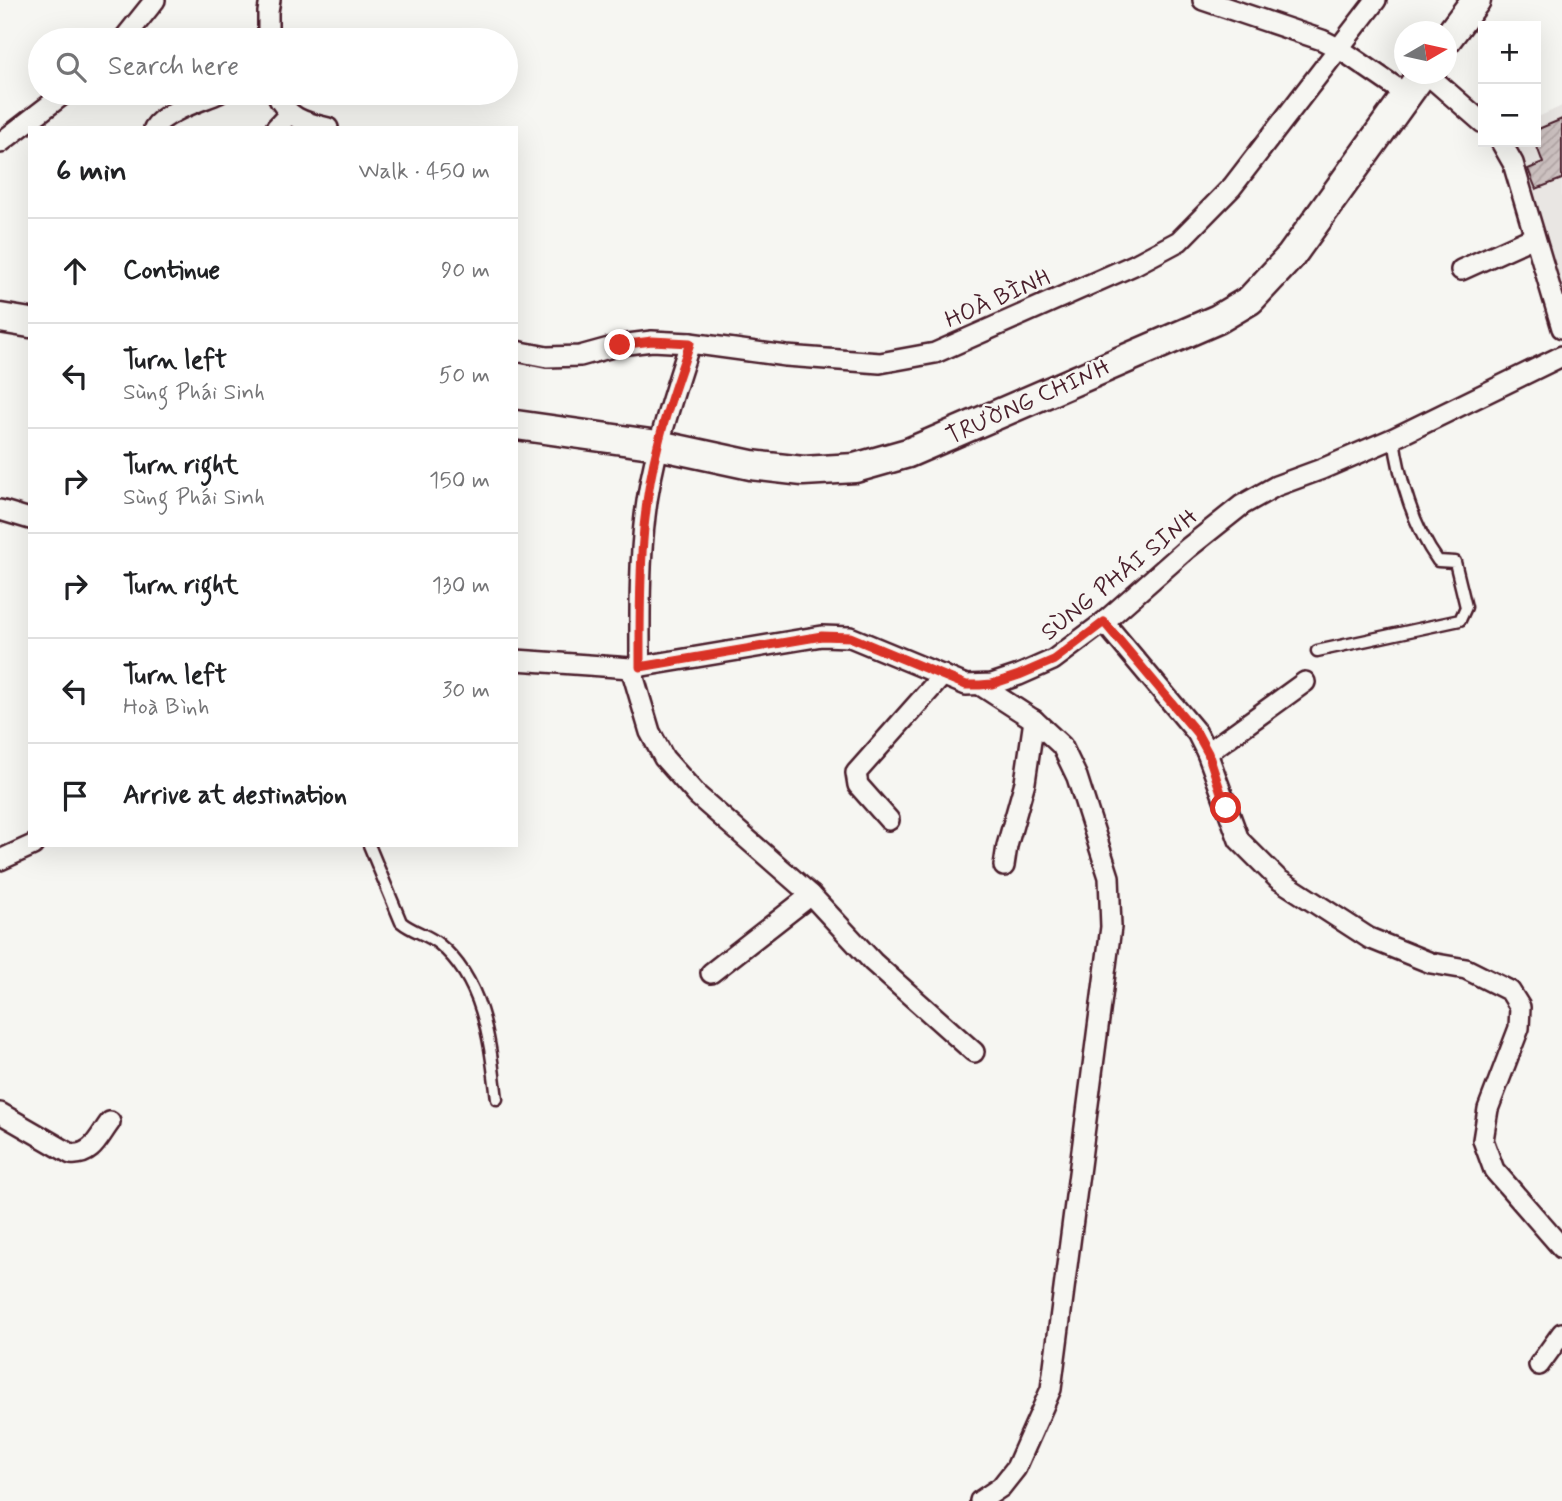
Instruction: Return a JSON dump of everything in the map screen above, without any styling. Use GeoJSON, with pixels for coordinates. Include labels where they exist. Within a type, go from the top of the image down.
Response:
{"type":"FeatureCollection","features":[{"type":"Feature","properties":{"kind":"street"},"geometry":{"type":"LineString","coordinates":[[133,28],[155,0]]}},
{"type":"Feature","properties":{"kind":"street"},"geometry":{"type":"LineString","coordinates":[[268,28],[271,0]]}},
{"type":"Feature","properties":{"kind":"street"},"geometry":{"type":"LineString","coordinates":[[1203,0],[1322,40],[1394,71]]}},
{"type":"Feature","properties":{"kind":"street","name":"HOÀ BÌNH"},"geometry":{"type":"LineString","coordinates":[[518,351],[547,357],[580,356],[620,345],[652,341],[690,343],[762,354],[880,363],[935,353],[1134,265],[1180,241],[1232,187],[1376,0]]}},
{"type":"Feature","properties":{"kind":"street"},"geometry":{"type":"LineString","coordinates":[[1457,26],[1476,0]]}},
{"type":"Feature","properties":{"kind":"street","name":"TRƯỜNG CHINH"},"geometry":{"type":"LineString","coordinates":[[518,425],[658,445],[751,465],[803,471],[855,468],[908,453],[1219,319],[1251,300],[1291,256],[1417,84]]}},
{"type":"Feature","properties":{"kind":"street"},"geometry":{"type":"LineString","coordinates":[[1424,84],[1478,120]]}},
{"type":"Feature","properties":{"kind":"street"},"geometry":{"type":"LineString","coordinates":[[0,143],[49,105]]}},
{"type":"Feature","properties":{"kind":"street"},"geometry":{"type":"LineString","coordinates":[[155,126],[157,122],[191,105]]}},
{"type":"Feature","properties":{"kind":"street"},"geometry":{"type":"LineString","coordinates":[[283,121],[320,126]]}},
{"type":"Feature","properties":{"kind":"street"},"geometry":{"type":"LineString","coordinates":[[1504,147],[1513,163],[1562,328]]}},
{"type":"Feature","properties":{"kind":"street"},"geometry":{"type":"LineString","coordinates":[[1461,270],[1534,237]]}},
{"type":"Feature","properties":{"kind":"street"},"geometry":{"type":"LineString","coordinates":[[0,318],[28,323]]}},
{"type":"Feature","properties":{"kind":"street"},"geometry":{"type":"LineString","coordinates":[[690,343],[658,445],[645,514],[635,668],[650,732],[664,758],[697,796],[811,895],[873,962],[974,1052]]}},
{"type":"Feature","properties":{"kind":"street","name":"SÙNG PHÁI SINH"},"geometry":{"type":"LineString","coordinates":[[518,660],[635,668],[801,639],[822,636],[850,637],[966,685],[992,684],[1054,660],[1104,622],[1188,548],[1242,505],[1276,486],[1394,438],[1562,356]]}},
{"type":"Feature","properties":{"kind":"street"},"geometry":{"type":"LineString","coordinates":[[0,510],[28,518]]}},
{"type":"Feature","properties":{"kind":"street"},"geometry":{"type":"LineString","coordinates":[[1104,622],[1197,733],[1208,753],[1239,840],[1278,879],[1369,938],[1431,963],[1466,970],[1510,991],[1520,1007],[1519,1028],[1488,1109],[1483,1140],[1494,1170],[1562,1248]]}},
{"type":"Feature","properties":{"kind":"street"},"geometry":{"type":"LineString","coordinates":[[889,820],[858,785],[856,773],[943,675]]}},
{"type":"Feature","properties":{"kind":"street"},"geometry":{"type":"LineString","coordinates":[[1208,753],[1305,682]]}},
{"type":"Feature","properties":{"kind":"street"},"geometry":{"type":"LineString","coordinates":[[980,685],[1034,720],[1062,746],[1077,777],[1109,877],[1111,927],[1051,1389],[1002,1494],[980,1501]]}},
{"type":"Feature","properties":{"kind":"street"},"geometry":{"type":"LineString","coordinates":[[1004,866],[1025,782],[1034,720]]}},
{"type":"Feature","properties":{"kind":"street"},"geometry":{"type":"LineString","coordinates":[[0,860],[29,847]]}},
{"type":"Feature","properties":{"kind":"street"},"geometry":{"type":"LineString","coordinates":[[711,973],[811,895]]}},
{"type":"Feature","properties":{"kind":"street"},"geometry":{"type":"LineString","coordinates":[[0,1113],[71,1154],[82,1155],[89,1150],[110,1122]]}},
{"type":"Feature","properties":{"kind":"street"},"geometry":{"type":"LineString","coordinates":[[1539,1365],[1562,1334]]}},
{"type":"Feature","properties":{"kind":"lane"},"geometry":{"type":"LineString","coordinates":[[1317,651],[1460,620],[1466,607],[1455,562],[1438,561],[1425,543],[1398,465],[1394,438]]}},
{"type":"Feature","properties":{"kind":"lane"},"geometry":{"type":"LineString","coordinates":[[370,847],[401,922],[409,929],[423,932],[440,945],[461,967],[476,994],[490,1040],[497,1099]]}},
{"type":"Feature","properties":{"kind":"shaded area"},"geometry":{"type":"Polygon","coordinates":[[[1562,106],[1562,296],[1514,147],[1541,147],[1541,116],[1562,106]]]}},
{"type":"Feature","properties":{"kind":"building"},"geometry":{"type":"Polygon","coordinates":[[[1562,119],[1562,179],[1536,189],[1528,169],[1543,163],[1537,147],[1541,147],[1541,128],[1562,119]]]}},
{"type":"Feature","properties":{"kind":"route"},"geometry":{"type":"LineString","coordinates":[[620,345],[652,341],[690,343],[658,445],[645,514],[640,572],[640,667],[822,636],[850,637],[966,685],[992,684],[1054,660],[1104,622],[1197,733],[1208,753],[1226,808]]}}]}
